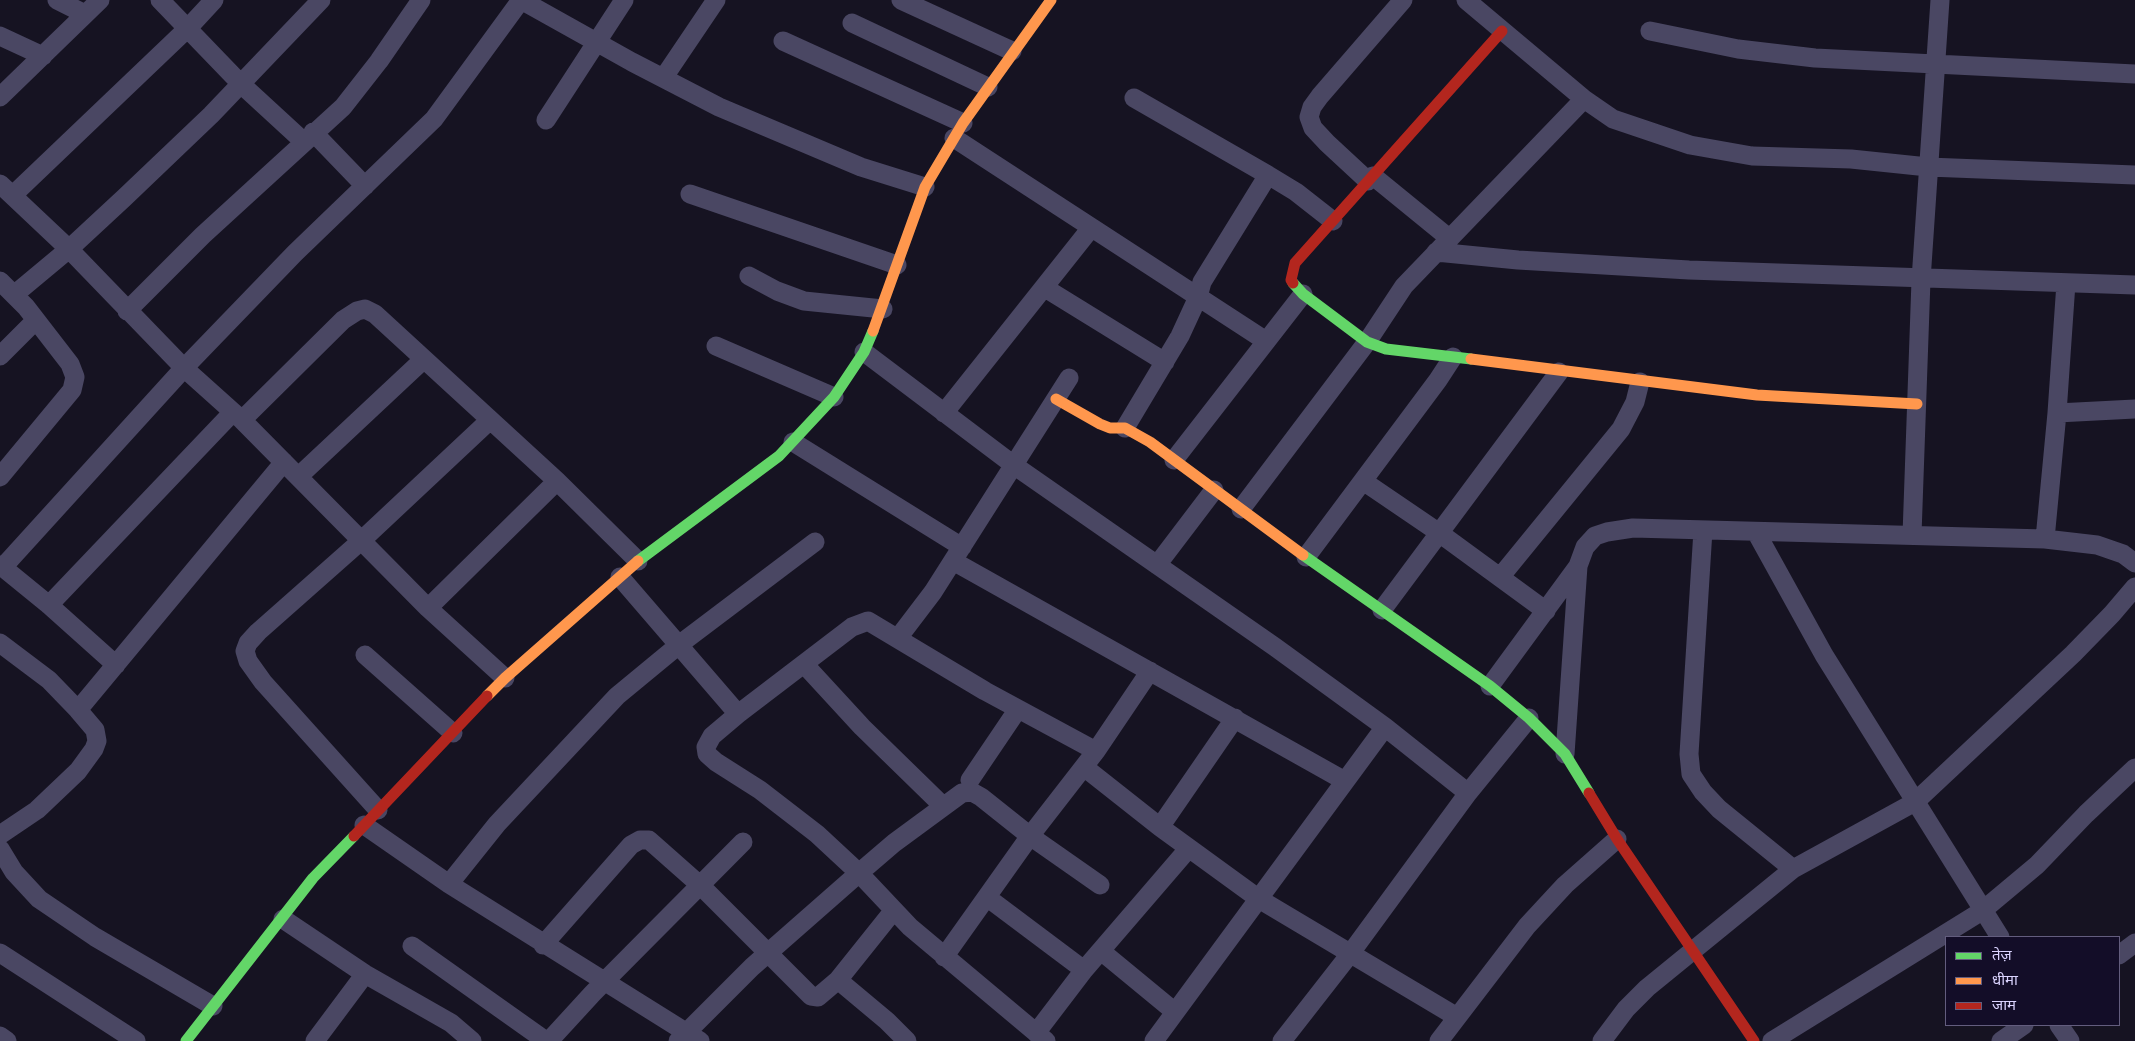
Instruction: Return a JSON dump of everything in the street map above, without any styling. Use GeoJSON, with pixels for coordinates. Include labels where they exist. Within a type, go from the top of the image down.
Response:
{"type":"FeatureCollection","features":[{"type":"Feature","properties":{"kind":"street"},"geometry":{"type":"LineString","coordinates":[[57,0],[85,14]]}},
{"type":"Feature","properties":{"kind":"street"},"geometry":{"type":"LineString","coordinates":[[0,97],[100,0]]}},
{"type":"Feature","properties":{"kind":"street"},"geometry":{"type":"LineString","coordinates":[[160,0],[241,84],[308,137],[365,186]]}},
{"type":"Feature","properties":{"kind":"street"},"geometry":{"type":"LineString","coordinates":[[214,0],[188,27],[6,190],[69,249],[184,368],[299,476],[428,608],[505,678]]}},
{"type":"Feature","properties":{"kind":"street"},"geometry":{"type":"LineString","coordinates":[[15,294],[69,249],[241,84],[321,0]]}},
{"type":"Feature","properties":{"kind":"street"},"geometry":{"type":"LineString","coordinates":[[127,310],[203,235],[343,107],[379,61],[421,0]]}},
{"type":"Feature","properties":{"kind":"street"},"geometry":{"type":"LineString","coordinates":[[116,665],[2,566],[184,368],[295,252],[365,186],[447,104],[521,0],[719,107],[768,130],[861,167],[925,187]]}},
{"type":"Feature","properties":{"kind":"street"},"geometry":{"type":"LineString","coordinates":[[546,120],[624,0]]}},
{"type":"Feature","properties":{"kind":"street"},"geometry":{"type":"LineString","coordinates":[[664,77],[716,0]]}},
{"type":"Feature","properties":{"kind":"street"},"geometry":{"type":"LineString","coordinates":[[901,0],[1012,51]]}},
{"type":"Feature","properties":{"kind":"street"},"geometry":{"type":"LineString","coordinates":[[186,1041],[283,919],[313,878],[505,678],[638,561],[779,456],[834,398],[864,352],[883,309],[925,187],[959,131],[1012,51],[1051,0]]}},
{"type":"Feature","properties":{"kind":"street"},"geometry":{"type":"LineString","coordinates":[[1403,0],[1320,96],[1312,107],[1309,118],[1313,128],[1327,143],[1449,238]]}},
{"type":"Feature","properties":{"kind":"street"},"geometry":{"type":"LineString","coordinates":[[1466,0],[1584,99],[1612,119],[1690,146],[1752,156],[1851,159],[1928,166],[2135,174]]}},
{"type":"Feature","properties":{"kind":"street"},"geometry":{"type":"LineString","coordinates":[[1912,535],[1921,280],[1940,0]]}},
{"type":"Feature","properties":{"kind":"street"},"geometry":{"type":"LineString","coordinates":[[852,23],[988,87]]}},
{"type":"Feature","properties":{"kind":"street"},"geometry":{"type":"LineString","coordinates":[[1502,31],[1296,263],[1292,270],[1291,280],[1303,294],[1367,342],[1410,353],[1757,395],[1917,404]]}},
{"type":"Feature","properties":{"kind":"street"},"geometry":{"type":"LineString","coordinates":[[1650,31],[1738,49],[1815,58],[1935,62],[2135,74]]}},
{"type":"Feature","properties":{"kind":"street"},"geometry":{"type":"LineString","coordinates":[[0,36],[43,56]]}},
{"type":"Feature","properties":{"kind":"street"},"geometry":{"type":"LineString","coordinates":[[783,41],[959,131],[1091,228],[1266,341]]}},
{"type":"Feature","properties":{"kind":"street"},"geometry":{"type":"LineString","coordinates":[[1134,98],[1296,192],[1334,221]]}},
{"type":"Feature","properties":{"kind":"street"},"geometry":{"type":"LineString","coordinates":[[1241,509],[1367,342],[1404,286],[1584,99]]}},
{"type":"Feature","properties":{"kind":"street"},"geometry":{"type":"LineString","coordinates":[[1125,428],[1166,362],[1198,297],[1202,282],[1268,175]]}},
{"type":"Feature","properties":{"kind":"street"},"geometry":{"type":"LineString","coordinates":[[690,194],[898,265]]}},
{"type":"Feature","properties":{"kind":"street"},"geometry":{"type":"LineString","coordinates":[[944,413],[1091,228]]}},
{"type":"Feature","properties":{"kind":"street"},"geometry":{"type":"LineString","coordinates":[[1436,252],[1518,260],[1680,270],[1921,280],[2135,285]]}},
{"type":"Feature","properties":{"kind":"street"},"geometry":{"type":"LineString","coordinates":[[750,276],[777,291],[804,301],[883,309]]}},
{"type":"Feature","properties":{"kind":"street"},"geometry":{"type":"LineString","coordinates":[[0,281],[15,294],[70,364],[75,377],[72,390],[0,477]]}},
{"type":"Feature","properties":{"kind":"street"},"geometry":{"type":"LineString","coordinates":[[2045,539],[2057,413],[2066,283]]}},
{"type":"Feature","properties":{"kind":"street"},"geometry":{"type":"LineString","coordinates":[[1045,288],[1166,362]]}},
{"type":"Feature","properties":{"kind":"street"},"geometry":{"type":"LineString","coordinates":[[1174,460],[1303,294]]}},
{"type":"Feature","properties":{"kind":"street"},"geometry":{"type":"LineString","coordinates":[[49,605],[237,416],[343,320],[357,311],[365,309],[375,314],[558,481],[638,561]]}},
{"type":"Feature","properties":{"kind":"street"},"geometry":{"type":"LineString","coordinates":[[0,356],[35,321]]}},
{"type":"Feature","properties":{"kind":"street"},"geometry":{"type":"LineString","coordinates":[[716,346],[834,398]]}},
{"type":"Feature","properties":{"kind":"street"},"geometry":{"type":"LineString","coordinates":[[864,352],[1015,466],[1385,727],[1468,793]]}},
{"type":"Feature","properties":{"kind":"street"},"geometry":{"type":"LineString","coordinates":[[1306,557],[1453,357]]}},
{"type":"Feature","properties":{"kind":"street"},"geometry":{"type":"LineString","coordinates":[[299,476],[424,359]]}},
{"type":"Feature","properties":{"kind":"street"},"geometry":{"type":"LineString","coordinates":[[1382,610],[1558,372]]}},
{"type":"Feature","properties":{"kind":"street"},"geometry":{"type":"LineString","coordinates":[[898,638],[957,554],[1015,466],[1069,378]]}},
{"type":"Feature","properties":{"kind":"street"},"geometry":{"type":"LineString","coordinates":[[1501,576],[1621,429],[1635,402],[1640,382]]}},
{"type":"Feature","properties":{"kind":"street"},"geometry":{"type":"LineString","coordinates":[[1056,399],[1105,426],[1125,428],[1143,437],[1306,557],[1490,686],[1529,718],[1566,754],[1617,839],[1695,951],[1754,1041]]}},
{"type":"Feature","properties":{"kind":"street"},"geometry":{"type":"LineString","coordinates":[[2057,413],[2135,409]]}},
{"type":"Feature","properties":{"kind":"street"},"geometry":{"type":"LineString","coordinates":[[378,810],[263,682],[248,661],[245,651],[248,643],[258,632],[362,540],[490,420]]}},
{"type":"Feature","properties":{"kind":"street"},"geometry":{"type":"LineString","coordinates":[[793,442],[957,554],[1150,671],[1345,781]]}},
{"type":"Feature","properties":{"kind":"street"},"geometry":{"type":"LineString","coordinates":[[78,710],[284,462]]}},
{"type":"Feature","properties":{"kind":"street"},"geometry":{"type":"LineString","coordinates":[[428,608],[558,481]]}},
{"type":"Feature","properties":{"kind":"street"},"geometry":{"type":"LineString","coordinates":[[1363,481],[1501,576],[1546,611]]}},
{"type":"Feature","properties":{"kind":"street"},"geometry":{"type":"LineString","coordinates":[[1157,565],[1214,490]]}},
{"type":"Feature","properties":{"kind":"street"},"geometry":{"type":"LineString","coordinates":[[1490,686],[1578,566],[1585,547],[1595,536],[1607,532],[1633,528],[2045,539],[2096,545],[2123,554],[2135,563]]}},
{"type":"Feature","properties":{"kind":"street"},"geometry":{"type":"LineString","coordinates":[[1703,530],[1689,754],[1691,774],[1703,792],[1719,809],[1793,869]]}},
{"type":"Feature","properties":{"kind":"street"},"geometry":{"type":"LineString","coordinates":[[1756,532],[1824,655],[1999,936]]}},
{"type":"Feature","properties":{"kind":"street"},"geometry":{"type":"LineString","coordinates":[[449,884],[497,824],[617,696],[680,644],[815,542]]}},
{"type":"Feature","properties":{"kind":"street"},"geometry":{"type":"LineString","coordinates":[[1566,754],[1578,566]]}},
{"type":"Feature","properties":{"kind":"street"},"geometry":{"type":"LineString","coordinates":[[620,577],[680,644],[738,714]]}},
{"type":"Feature","properties":{"kind":"street"},"geometry":{"type":"LineString","coordinates":[[1602,1041],[1626,1009],[1647,988],[1695,951],[1793,869],[1915,802],[2073,654],[2135,587]]}},
{"type":"Feature","properties":{"kind":"street"},"geometry":{"type":"LineString","coordinates":[[1096,751],[1018,709],[868,621],[861,622],[738,714],[708,741],[707,754],[786,809],[859,873],[894,910],[944,956],[1041,1037],[1084,970],[1190,848]]}},
{"type":"Feature","properties":{"kind":"street"},"geometry":{"type":"LineString","coordinates":[[0,643],[48,680],[78,710],[95,730],[97,741],[94,749],[78,771],[37,810],[0,835]]}},
{"type":"Feature","properties":{"kind":"street"},"geometry":{"type":"LineString","coordinates":[[365,655],[453,733]]}},
{"type":"Feature","properties":{"kind":"street"},"geometry":{"type":"LineString","coordinates":[[804,664],[862,727],[943,806]]}},
{"type":"Feature","properties":{"kind":"street"},"geometry":{"type":"LineString","coordinates":[[944,956],[988,898],[1030,836],[1096,751],[1150,671]]}},
{"type":"Feature","properties":{"kind":"street"},"geometry":{"type":"LineString","coordinates":[[970,780],[1018,709]]}},
{"type":"Feature","properties":{"kind":"street"},"geometry":{"type":"LineString","coordinates":[[1160,827],[1234,718]]}},
{"type":"Feature","properties":{"kind":"street"},"geometry":{"type":"LineString","coordinates":[[1282,1041],[1350,954],[1468,793],[1529,718]]}},
{"type":"Feature","properties":{"kind":"street"},"geometry":{"type":"LineString","coordinates":[[1154,1041],[1385,727]]}},
{"type":"Feature","properties":{"kind":"street"},"geometry":{"type":"LineString","coordinates":[[1084,766],[1160,827],[1259,899],[1457,1018]]}},
{"type":"Feature","properties":{"kind":"street"},"geometry":{"type":"LineString","coordinates":[[1772,1041],[1982,911],[2037,865],[2086,814],[2135,768]]}},
{"type":"Feature","properties":{"kind":"street"},"geometry":{"type":"LineString","coordinates":[[364,825],[449,884],[688,1038],[768,954],[859,873],[962,793],[972,792],[1030,836],[1100,885]]}},
{"type":"Feature","properties":{"kind":"street"},"geometry":{"type":"LineString","coordinates":[[1439,1041],[1527,926],[1565,885],[1617,839]]}},
{"type":"Feature","properties":{"kind":"street"},"geometry":{"type":"LineString","coordinates":[[543,945],[632,845],[640,840],[649,840],[700,886],[811,996],[818,997],[838,980],[894,910]]}},
{"type":"Feature","properties":{"kind":"street"},"geometry":{"type":"LineString","coordinates":[[412,946],[548,1041],[743,842]]}},
{"type":"Feature","properties":{"kind":"street"},"geometry":{"type":"LineString","coordinates":[[0,849],[14,872],[39,899],[95,937],[213,1006]]}},
{"type":"Feature","properties":{"kind":"street"},"geometry":{"type":"LineString","coordinates":[[988,898],[1084,970]]}},
{"type":"Feature","properties":{"kind":"street"},"geometry":{"type":"LineString","coordinates":[[283,919],[365,974],[438,1015],[472,1041]]}},
{"type":"Feature","properties":{"kind":"street"},"geometry":{"type":"LineString","coordinates":[[2120,954],[2135,943]]}},
{"type":"Feature","properties":{"kind":"street"},"geometry":{"type":"LineString","coordinates":[[1100,951],[1175,1012]]}},
{"type":"Feature","properties":{"kind":"street"},"geometry":{"type":"LineString","coordinates":[[0,953],[136,1041]]}},
{"type":"Feature","properties":{"kind":"street"},"geometry":{"type":"LineString","coordinates":[[315,1041],[365,974]]}},
{"type":"Feature","properties":{"kind":"street"},"geometry":{"type":"LineString","coordinates":[[838,980],[887,1021],[907,1041]]}},
{"type":"Feature","properties":{"kind":"street"},"geometry":{"type":"LineString","coordinates":[[2001,1041],[2023,1026]]}},
{"type":"Feature","properties":{"kind":"street"},"geometry":{"type":"LineString","coordinates":[[2060,1026],[2070,1041]]}},
{"type":"Feature","properties":{"kind":"street"},"geometry":{"type":"LineString","coordinates":[[0,1036],[8,1041]]}},
{"type":"Feature","properties":{"kind":"traffic: fast"},"geometry":{"type":"LineString","coordinates":[[1293,283],[1303,294],[1367,342],[1386,349],[1471,359]]}},
{"type":"Feature","properties":{"kind":"traffic: fast"},"geometry":{"type":"LineString","coordinates":[[638,561],[779,456],[834,397],[864,352],[873,331]]}},
{"type":"Feature","properties":{"kind":"traffic: fast"},"geometry":{"type":"LineString","coordinates":[[1303,555],[1490,686],[1529,718],[1565,754],[1589,793]]}},
{"type":"Feature","properties":{"kind":"traffic: fast"},"geometry":{"type":"LineString","coordinates":[[186,1041],[313,878],[354,836]]}},
{"type":"Feature","properties":{"kind":"traffic: slow"},"geometry":{"type":"LineString","coordinates":[[873,331],[925,187],[963,123],[1051,0]]}},
{"type":"Feature","properties":{"kind":"traffic: slow"},"geometry":{"type":"LineString","coordinates":[[1471,359],[1757,395],[1917,404]]}},
{"type":"Feature","properties":{"kind":"traffic: slow"},"geometry":{"type":"LineString","coordinates":[[1056,399],[1100,424],[1110,428],[1125,428],[1150,442],[1303,555]]}},
{"type":"Feature","properties":{"kind":"traffic: slow"},"geometry":{"type":"LineString","coordinates":[[487,696],[638,561]]}},
{"type":"Feature","properties":{"kind":"traffic: jam"},"geometry":{"type":"LineString","coordinates":[[1293,283],[1291,280],[1295,263],[1502,31]]}},
{"type":"Feature","properties":{"kind":"traffic: jam"},"geometry":{"type":"LineString","coordinates":[[354,836],[487,696]]}},
{"type":"Feature","properties":{"kind":"traffic: jam"},"geometry":{"type":"LineString","coordinates":[[1589,793],[1617,839],[1754,1041]]}}]}
